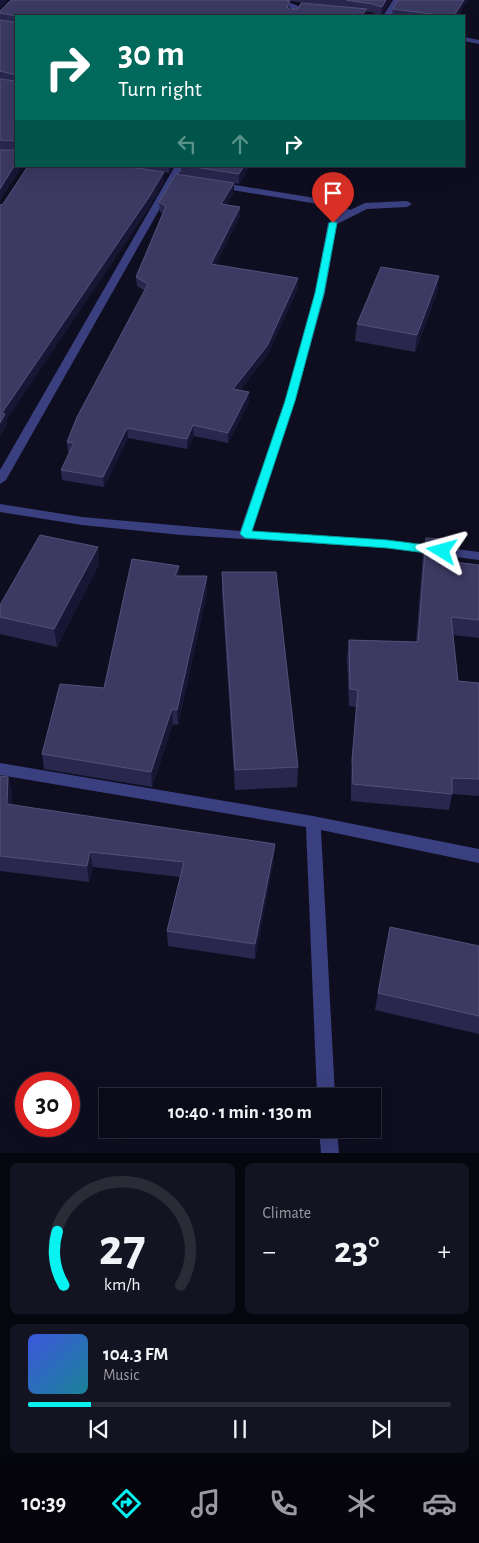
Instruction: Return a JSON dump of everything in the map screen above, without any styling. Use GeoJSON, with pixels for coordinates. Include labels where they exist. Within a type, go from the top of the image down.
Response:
{"type":"FeatureCollection","features":[{"type":"Feature","properties":{"kind":"street"},"geometry":{"type":"LineString","coordinates":[[258,0],[306,8]]}},
{"type":"Feature","properties":{"kind":"street"},"geometry":{"type":"LineString","coordinates":[[388,15],[397,0]]}},
{"type":"Feature","properties":{"kind":"street"},"geometry":{"type":"LineString","coordinates":[[292,15],[296,7]]}},
{"type":"Feature","properties":{"kind":"street"},"geometry":{"type":"LineString","coordinates":[[465,39],[479,42]]}},
{"type":"Feature","properties":{"kind":"street"},"geometry":{"type":"LineString","coordinates":[[0,480],[171,178],[179,167]]}},
{"type":"Feature","properties":{"kind":"street"},"geometry":{"type":"LineString","coordinates":[[207,183],[333,204],[350,214]]}},
{"type":"Feature","properties":{"kind":"street"},"geometry":{"type":"LineString","coordinates":[[245,534],[290,401],[320,293],[333,223],[364,206],[407,204]]}},
{"type":"Feature","properties":{"kind":"street"},"geometry":{"type":"LineString","coordinates":[[0,508],[82,521],[181,531],[387,544],[479,556]]}},
{"type":"Feature","properties":{"kind":"street"},"geometry":{"type":"LineString","coordinates":[[0,770],[313,822],[479,856]]}},
{"type":"Feature","properties":{"kind":"street"},"geometry":{"type":"LineString","coordinates":[[313,822],[326,1088]]}},
{"type":"Feature","properties":{"kind":"street"},"geometry":{"type":"LineString","coordinates":[[329,1138],[330,1153]]}},
{"type":"Feature","properties":{"kind":"building"},"geometry":{"type":"Polygon","coordinates":[[[11,0],[285,0],[290,1],[287,7],[289,9],[298,9],[301,3],[367,9],[362,15],[15,16],[0,13],[11,0]]]}},
{"type":"Feature","properties":{"kind":"building"},"geometry":{"type":"Polygon","coordinates":[[[346,0],[386,0],[382,7],[346,0]]]}},
{"type":"Feature","properties":{"kind":"building"},"geometry":{"type":"Polygon","coordinates":[[[398,0],[464,0],[455,15],[393,9],[398,0]]]}},
{"type":"Feature","properties":{"kind":"building"},"geometry":{"type":"Polygon","coordinates":[[[0,20],[15,22],[15,75],[0,71],[0,20]]]}},
{"type":"Feature","properties":{"kind":"building"},"geometry":{"type":"Polygon","coordinates":[[[0,79],[15,81],[15,141],[0,140],[0,79]]]}},
{"type":"Feature","properties":{"kind":"building"},"geometry":{"type":"Polygon","coordinates":[[[0,150],[15,150],[15,165],[0,189],[0,150]]]}},
{"type":"Feature","properties":{"kind":"building"},"geometry":{"type":"Polygon","coordinates":[[[27,167],[129,167],[164,172],[2,413],[5,414],[0,423],[0,205],[3,204],[27,167]]]}},
{"type":"Feature","properties":{"kind":"building"},"geometry":{"type":"Polygon","coordinates":[[[194,167],[243,167],[239,174],[194,167]]]}},
{"type":"Feature","properties":{"kind":"building"},"geometry":{"type":"Polygon","coordinates":[[[176,174],[234,183],[221,204],[240,207],[211,264],[298,278],[267,346],[233,389],[249,392],[228,433],[193,425],[187,439],[127,428],[103,477],[61,470],[74,443],[67,442],[77,417],[148,284],[136,277],[166,206],[159,202],[176,174]]]}},
{"type":"Feature","properties":{"kind":"building"},"geometry":{"type":"Polygon","coordinates":[[[381,267],[439,276],[417,335],[357,324],[381,267]]]}},
{"type":"Feature","properties":{"kind":"building"},"geometry":{"type":"Polygon","coordinates":[[[40,535],[98,547],[54,629],[0,617],[0,605],[40,535]]]}},
{"type":"Feature","properties":{"kind":"building"},"geometry":{"type":"Polygon","coordinates":[[[426,538],[443,539],[445,561],[479,565],[479,620],[451,617],[458,681],[479,683],[479,779],[452,778],[452,794],[353,784],[352,760],[358,690],[350,689],[349,640],[418,642],[426,538]]]}},
{"type":"Feature","properties":{"kind":"building"},"geometry":{"type":"Polygon","coordinates":[[[132,559],[179,566],[175,576],[207,576],[177,710],[172,709],[151,772],[42,754],[60,684],[104,688],[132,559]]]}},
{"type":"Feature","properties":{"kind":"building"},"geometry":{"type":"Polygon","coordinates":[[[222,572],[276,572],[298,767],[235,770],[222,572]]]}},
{"type":"Feature","properties":{"kind":"building"},"geometry":{"type":"Polygon","coordinates":[[[0,776],[8,777],[7,804],[275,844],[255,944],[167,931],[184,862],[90,852],[87,866],[0,856],[0,776]]]}},
{"type":"Feature","properties":{"kind":"building"},"geometry":{"type":"Polygon","coordinates":[[[390,927],[479,946],[479,1016],[378,993],[390,927]]]}},
{"type":"Feature","properties":{"kind":"route"},"geometry":{"type":"LineString","coordinates":[[333,223],[320,293],[290,401],[245,534],[387,544],[442,551]]}}]}
